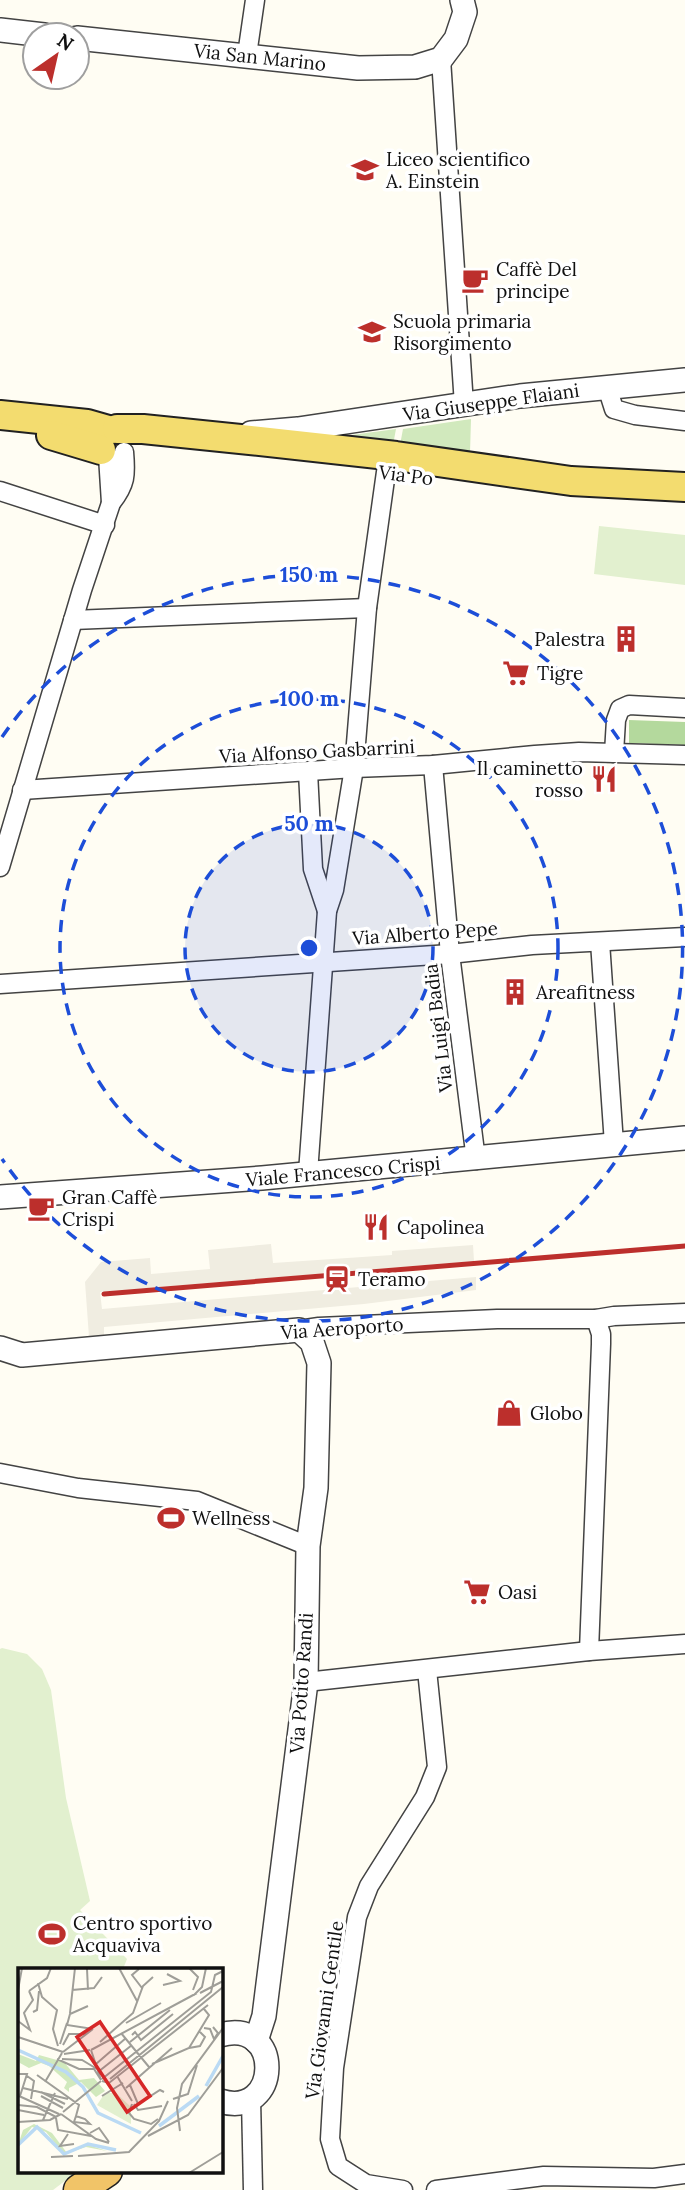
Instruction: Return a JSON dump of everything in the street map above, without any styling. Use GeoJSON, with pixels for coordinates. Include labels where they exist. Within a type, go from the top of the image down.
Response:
{"type":"FeatureCollection","features":[{"type":"Feature","properties":{"kind":"highway"},"geometry":{"type":"LineString","coordinates":[[79,2190],[106,2172]]}},
{"type":"Feature","properties":{"kind":"main road"},"geometry":{"type":"LineString","coordinates":[[0,415],[87,424],[114,444]]}},
{"type":"Feature","properties":{"kind":"main road"},"geometry":{"type":"LineString","coordinates":[[0,428],[114,444]]}},
{"type":"Feature","properties":{"kind":"main road","name":"Via Po"},"geometry":{"type":"LineString","coordinates":[[212,445],[273,443],[396,456],[684,499]]}},
{"type":"Feature","properties":{"kind":"main road","name":"Via Giuseppe Flaiani"},"geometry":{"type":"LineString","coordinates":[[114,444],[212,445]]}},
{"type":"Feature","properties":{"kind":"main road","name":"Via Po"},"geometry":{"type":"LineString","coordinates":[[212,445],[386,472],[569,496],[684,499]]}},
{"type":"Feature","properties":{"kind":"street"},"geometry":{"type":"LineString","coordinates":[[247,55],[255,0]]}},
{"type":"Feature","properties":{"kind":"street"},"geometry":{"type":"LineString","coordinates":[[462,0],[465,12],[456,39],[441,60],[464,405]]}},
{"type":"Feature","properties":{"kind":"street"},"geometry":{"type":"LineString","coordinates":[[0,30],[21,32]]}},
{"type":"Feature","properties":{"kind":"street","name":"Via San Marino"},"geometry":{"type":"LineString","coordinates":[[91,39],[358,68],[415,67],[441,60]]}},
{"type":"Feature","properties":{"kind":"street","name":"Via Giuseppe Flaiani"},"geometry":{"type":"LineString","coordinates":[[212,445],[298,429],[520,396],[685,380]]}},
{"type":"Feature","properties":{"kind":"street"},"geometry":{"type":"LineString","coordinates":[[607,387],[614,409],[635,415],[685,421]]}},
{"type":"Feature","properties":{"kind":"street","name":"Via Giuseppe Flaiani"},"geometry":{"type":"LineString","coordinates":[[273,443],[298,429]]}},
{"type":"Feature","properties":{"kind":"street"},"geometry":{"type":"LineString","coordinates":[[0,867],[73,620],[111,503],[114,444]]}},
{"type":"Feature","properties":{"kind":"street"},"geometry":{"type":"LineString","coordinates":[[308,1173],[327,911],[334,890],[354,768],[367,608],[386,472]]}},
{"type":"Feature","properties":{"kind":"street"},"geometry":{"type":"LineString","coordinates":[[0,491],[105,525]]}},
{"type":"Feature","properties":{"kind":"street"},"geometry":{"type":"LineString","coordinates":[[73,620],[367,608]]}},
{"type":"Feature","properties":{"kind":"street"},"geometry":{"type":"LineString","coordinates":[[614,753],[616,720],[620,709],[629,705],[685,708]]}},
{"type":"Feature","properties":{"kind":"street","name":"Via Alfonso Gasbarrini"},"geometry":{"type":"LineString","coordinates":[[22,790],[433,765],[512,756],[614,753],[685,755]]}},
{"type":"Feature","properties":{"kind":"street","name":"Via Luigi Badia"},"geometry":{"type":"LineString","coordinates":[[433,765],[450,954],[475,1160]]}},
{"type":"Feature","properties":{"kind":"street"},"geometry":{"type":"LineString","coordinates":[[308,772],[313,869],[327,911]]}},
{"type":"Feature","properties":{"kind":"street","name":"Via Alberto Pepe"},"geometry":{"type":"LineString","coordinates":[[0,984],[450,954],[532,945],[685,937]]}},
{"type":"Feature","properties":{"kind":"street"},"geometry":{"type":"LineString","coordinates":[[600,942],[614,1144]]}},
{"type":"Feature","properties":{"kind":"street","name":"Viale Francesco Crispi"},"geometry":{"type":"LineString","coordinates":[[0,1197],[475,1160],[685,1138]]}},
{"type":"Feature","properties":{"kind":"street","name":"Via Aeroporto"},"geometry":{"type":"LineString","coordinates":[[0,1348],[22,1355],[319,1327],[497,1319],[596,1319],[685,1313]]}},
{"type":"Feature","properties":{"kind":"street"},"geometry":{"type":"LineString","coordinates":[[589,1651],[601,1344],[596,1319]]}},
{"type":"Feature","properties":{"kind":"street","name":"Via Potito Randi"},"geometry":{"type":"LineString","coordinates":[[256,2041],[264,2016],[306,1682],[308,1546],[316,1488],[319,1363],[312,1342],[299,1330]]}},
{"type":"Feature","properties":{"kind":"street"},"geometry":{"type":"LineString","coordinates":[[0,1473],[78,1488],[197,1501],[308,1546]]}},
{"type":"Feature","properties":{"kind":"street"},"geometry":{"type":"LineString","coordinates":[[306,1682],[589,1651],[685,1644]]}},
{"type":"Feature","properties":{"kind":"street","name":"Via Giovanni Gentile"},"geometry":{"type":"LineString","coordinates":[[403,2190],[366,2183],[338,2166],[330,2139],[334,2068],[357,1917],[369,1886],[425,1797],[437,1767],[427,1670]]}},
{"type":"Feature","properties":{"kind":"street"},"geometry":{"type":"LineString","coordinates":[[222,2035],[234,2032],[256,2041],[263,2049],[269,2071],[266,2082],[251,2099],[240,2103],[222,2101]]}},
{"type":"Feature","properties":{"kind":"street"},"geometry":{"type":"LineString","coordinates":[[251,2099],[253,2190]]}},
{"type":"Feature","properties":{"kind":"street"},"geometry":{"type":"LineString","coordinates":[[436,2190],[544,2176],[654,2178],[685,2174]]}},
{"type":"Feature","properties":{"kind":"green space"},"geometry":{"type":"Polygon","coordinates":[[[471,419],[470,453],[400,445],[403,429],[471,419]]]}},
{"type":"Feature","properties":{"kind":"green space"},"geometry":{"type":"Polygon","coordinates":[[[396,429],[393,445],[337,437],[396,429]]]}},
{"type":"Feature","properties":{"kind":"green space"},"geometry":{"type":"Polygon","coordinates":[[[599,526],[685,535],[685,585],[594,574],[599,526]]]}},
{"type":"Feature","properties":{"kind":"green space"},"geometry":{"type":"Polygon","coordinates":[[[629,720],[685,722],[685,745],[629,743],[629,720]]]}},
{"type":"Feature","properties":{"kind":"green space","name":"Centro sportivo Acquaviva"},"geometry":{"type":"Polygon","coordinates":[[[0,1649],[27,1654],[42,1669],[51,1690],[66,1798],[90,1901],[80,1910],[127,1959],[123,1968],[18,1968],[18,2172],[77,2172],[53,2190],[0,2190],[0,1649]]]}},
{"type":"Feature","properties":{"kind":"shaded area"},"geometry":{"type":"Polygon","coordinates":[[[271,1244],[273,1263],[392,1255],[392,1251],[473,1245],[474,1261],[100,1292],[102,1309],[476,1277],[476,1290],[364,1304],[104,1327],[104,1336],[89,1337],[85,1282],[101,1262],[150,1258],[151,1274],[210,1269],[208,1250],[271,1244]]]}},
{"type":"Feature","properties":{"kind":"railway"},"geometry":{"type":"LineString","coordinates":[[104,1294],[685,1246]]}},
{"type":"Feature","properties":{"kind":"place","name":"Liceo scientifico A. Einstein"},"geometry":{"type":"Point","coordinates":[365,170]}},
{"type":"Feature","properties":{"kind":"place","name":"Caffè Del principe"},"geometry":{"type":"Point","coordinates":[475,280]}},
{"type":"Feature","properties":{"kind":"place","name":"Scuola primaria Risorgimento"},"geometry":{"type":"Point","coordinates":[372,332]}},
{"type":"Feature","properties":{"kind":"place","name":"Palestra"},"geometry":{"type":"Point","coordinates":[626,639]}},
{"type":"Feature","properties":{"kind":"place","name":"Tigre"},"geometry":{"type":"Point","coordinates":[516,673]}},
{"type":"Feature","properties":{"kind":"place","name":"Il caminetto rosso"},"geometry":{"type":"Point","coordinates":[604,779]}},
{"type":"Feature","properties":{"kind":"place","name":"Areafitness"},"geometry":{"type":"Point","coordinates":[515,992]}},
{"type":"Feature","properties":{"kind":"place","name":"Gran Caffè Crispi"},"geometry":{"type":"Point","coordinates":[41,1208]}},
{"type":"Feature","properties":{"kind":"place","name":"Capolinea"},"geometry":{"type":"Point","coordinates":[376,1227]}},
{"type":"Feature","properties":{"kind":"place","name":"Teramo"},"geometry":{"type":"Point","coordinates":[337,1279]}},
{"type":"Feature","properties":{"kind":"place","name":"Globo"},"geometry":{"type":"Point","coordinates":[509,1413]}},
{"type":"Feature","properties":{"kind":"place","name":"Wellness"},"geometry":{"type":"Point","coordinates":[171,1518]}},
{"type":"Feature","properties":{"kind":"place","name":"Oasi"},"geometry":{"type":"Point","coordinates":[477,1592]}},
{"type":"Feature","properties":{"kind":"place","name":"Centro sportivo Acquaviva"},"geometry":{"type":"Point","coordinates":[52,1934]}}]}
